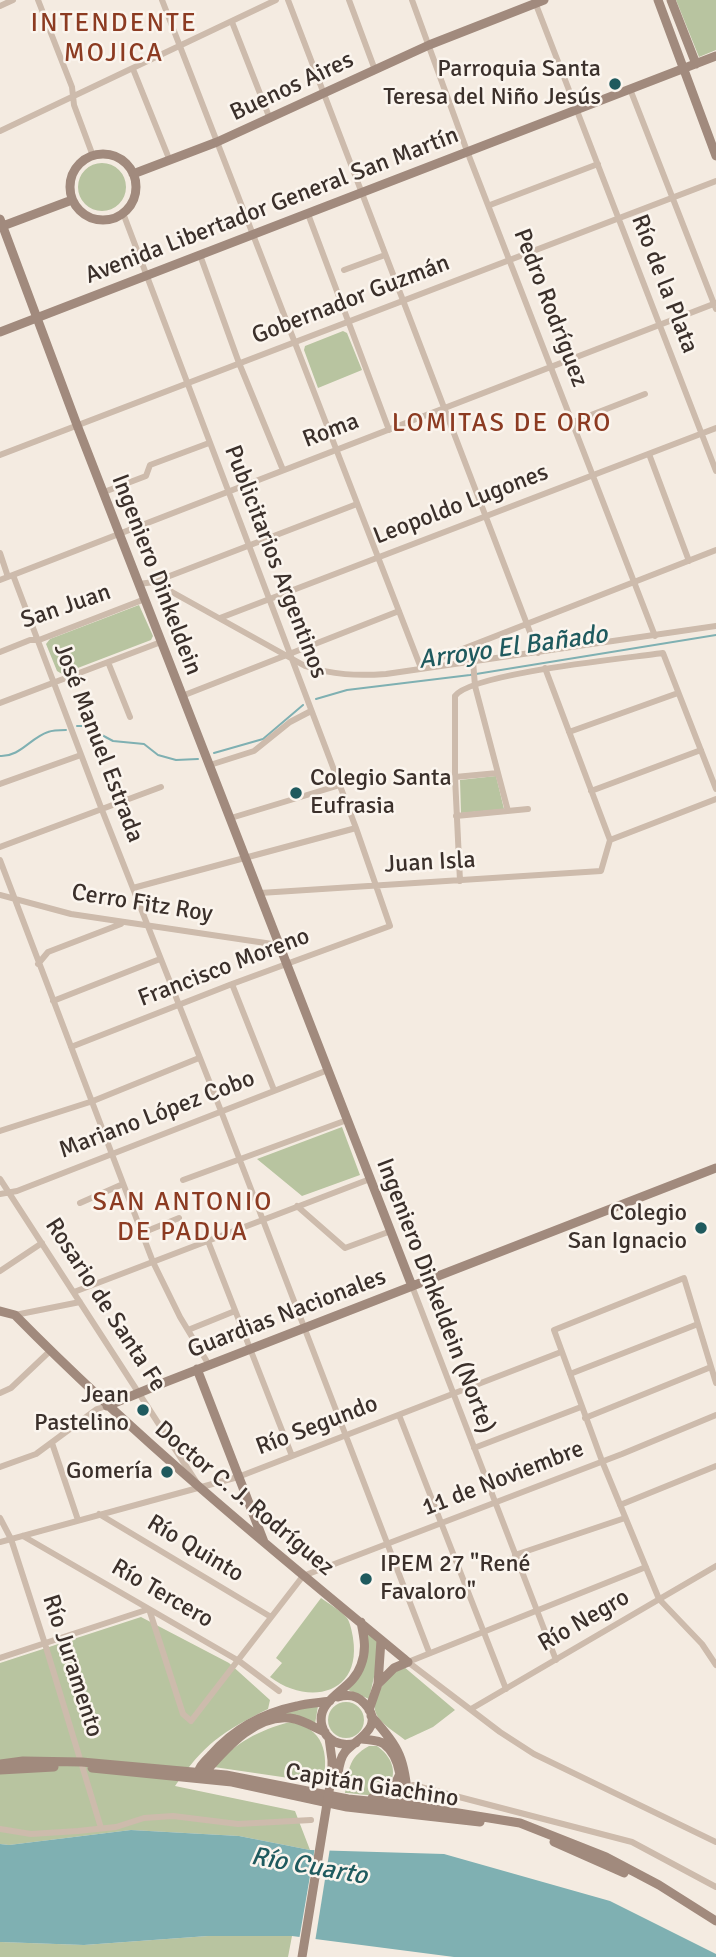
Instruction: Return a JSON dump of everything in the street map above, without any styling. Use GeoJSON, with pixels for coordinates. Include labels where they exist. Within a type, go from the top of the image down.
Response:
{"type":"FeatureCollection","features":[{"type":"Feature","properties":{"kind":"main road"},"geometry":{"type":"LineString","coordinates":[[658,0],[716,156]]}},
{"type":"Feature","properties":{"kind":"main road"},"geometry":{"type":"LineString","coordinates":[[671,0],[696,64]]}},
{"type":"Feature","properties":{"kind":"main road","name":"Buenos Aires"},"geometry":{"type":"LineString","coordinates":[[133,174],[217,142],[429,45],[538,1]]}},
{"type":"Feature","properties":{"kind":"main road","name":"Avenida Libertador General San Martín"},"geometry":{"type":"LineString","coordinates":[[0,332],[716,56]]}},
{"type":"Feature","properties":{"kind":"main road"},"geometry":{"type":"LineString","coordinates":[[102,154],[121,160],[133,174],[134,195],[123,213],[107,219],[90,218],[72,200],[70,189],[75,169],[93,156],[102,154]]}},
{"type":"Feature","properties":{"kind":"main road"},"geometry":{"type":"LineString","coordinates":[[1,224],[72,200]]}},
{"type":"Feature","properties":{"kind":"main road","name":"Ingeniero Dinkeldein"},"geometry":{"type":"LineString","coordinates":[[1,224],[279,945]]}},
{"type":"Feature","properties":{"kind":"main road","name":"Ingeniero Dinkeldein (Norte)"},"geometry":{"type":"LineString","coordinates":[[279,945],[412,1286]]}},
{"type":"Feature","properties":{"kind":"main road","name":"Guardias Nacionales"},"geometry":{"type":"LineString","coordinates":[[107,1406],[716,1168]]}},
{"type":"Feature","properties":{"kind":"main road"},"geometry":{"type":"LineString","coordinates":[[0,1311],[15,1315]]}},
{"type":"Feature","properties":{"kind":"main road","name":"Doctor C. J. Rodríguez"},"geometry":{"type":"LineString","coordinates":[[15,1315],[107,1406],[200,1489],[408,1662]]}},
{"type":"Feature","properties":{"kind":"main road"},"geometry":{"type":"LineString","coordinates":[[197,1370],[265,1544]]}},
{"type":"Feature","properties":{"kind":"main road"},"geometry":{"type":"LineString","coordinates":[[308,1957],[335,1773],[321,1719],[326,1706],[354,1679],[361,1666],[365,1646],[361,1622]]}},
{"type":"Feature","properties":{"kind":"main road"},"geometry":{"type":"LineString","coordinates":[[302,1957],[335,1773],[341,1758],[369,1729],[381,1640]]}},
{"type":"Feature","properties":{"kind":"main road"},"geometry":{"type":"LineString","coordinates":[[377,1684],[394,1668],[408,1662]]}},
{"type":"Feature","properties":{"kind":"main road"},"geometry":{"type":"LineString","coordinates":[[200,1776],[202,1764],[225,1740],[250,1723],[294,1706],[351,1695],[358,1698],[393,1740],[402,1760],[405,1807]]}},
{"type":"Feature","properties":{"kind":"main road"},"geometry":{"type":"LineString","coordinates":[[200,1776],[224,1749],[242,1735],[274,1720],[295,1719],[339,1744],[359,1741],[384,1744],[400,1774],[405,1807]]}},
{"type":"Feature","properties":{"kind":"main road","name":"Capitán Giachino"},"geometry":{"type":"LineString","coordinates":[[0,1764],[23,1761],[200,1776],[243,1777],[525,1830],[644,1883],[716,1927]]}},
{"type":"Feature","properties":{"kind":"main road","name":"Capitán Giachino"},"geometry":{"type":"LineString","coordinates":[[0,1770],[83,1765]]}},
{"type":"Feature","properties":{"kind":"main road"},"geometry":{"type":"LineString","coordinates":[[348,1798],[378,1799],[385,1796],[400,1774]]}},
{"type":"Feature","properties":{"kind":"main road","name":"Capitán Giachino"},"geometry":{"type":"LineString","coordinates":[[200,1776],[368,1810],[405,1807]]}},
{"type":"Feature","properties":{"kind":"main road"},"geometry":{"type":"LineString","coordinates":[[405,1807],[496,1818],[547,1832],[606,1857],[659,1885],[716,1922]]}},
{"type":"Feature","properties":{"kind":"street"},"geometry":{"type":"LineString","coordinates":[[0,6],[13,0]]}},
{"type":"Feature","properties":{"kind":"street"},"geometry":{"type":"LineString","coordinates":[[38,0],[72,86],[72,96],[93,156]]}},
{"type":"Feature","properties":{"kind":"street"},"geometry":{"type":"LineString","coordinates":[[162,0],[378,558],[424,668]]}},
{"type":"Feature","properties":{"kind":"street"},"geometry":{"type":"LineString","coordinates":[[0,131],[276,0]]}},
{"type":"Feature","properties":{"kind":"street"},"geometry":{"type":"LineString","coordinates":[[288,0],[538,653]]}},
{"type":"Feature","properties":{"kind":"street"},"geometry":{"type":"LineString","coordinates":[[349,0],[375,70]]}},
{"type":"Feature","properties":{"kind":"street","name":"Pedro Rodríguez"},"geometry":{"type":"LineString","coordinates":[[412,0],[467,151],[655,636]]}},
{"type":"Feature","properties":{"kind":"street","name":"Río de la Plata"},"geometry":{"type":"LineString","coordinates":[[538,1],[716,471]]}},
{"type":"Feature","properties":{"kind":"street"},"geometry":{"type":"LineString","coordinates":[[232,22],[270,119]]}},
{"type":"Feature","properties":{"kind":"street"},"geometry":{"type":"LineString","coordinates":[[133,69],[170,161]]}},
{"type":"Feature","properties":{"kind":"street"},"geometry":{"type":"LineString","coordinates":[[629,89],[715,306]]}},
{"type":"Feature","properties":{"kind":"street"},"geometry":{"type":"LineString","coordinates":[[490,205],[598,164]]}},
{"type":"Feature","properties":{"kind":"street","name":"Gobernador Guzmán"},"geometry":{"type":"LineString","coordinates":[[0,455],[716,181]]}},
{"type":"Feature","properties":{"kind":"street","name":"Publicitarios Argentinos"},"geometry":{"type":"LineString","coordinates":[[123,213],[186,384],[289,648],[289,655],[340,785],[390,926]]}},
{"type":"Feature","properties":{"kind":"street"},"geometry":{"type":"LineString","coordinates":[[308,214],[389,430]]}},
{"type":"Feature","properties":{"kind":"street"},"geometry":{"type":"LineString","coordinates":[[344,270],[385,255]]}},
{"type":"Feature","properties":{"kind":"street"},"geometry":{"type":"LineString","coordinates":[[200,256],[239,363],[283,470]]}},
{"type":"Feature","properties":{"kind":"street","name":"Roma"},"geometry":{"type":"LineString","coordinates":[[0,580],[715,306]]}},
{"type":"Feature","properties":{"kind":"street"},"geometry":{"type":"LineString","coordinates":[[573,422],[645,394]]}},
{"type":"Feature","properties":{"kind":"street","name":"Leopoldo Lugones"},"geometry":{"type":"LineString","coordinates":[[220,618],[716,428]]}},
{"type":"Feature","properties":{"kind":"street"},"geometry":{"type":"LineString","coordinates":[[104,492],[146,476],[150,465],[209,443]]}},
{"type":"Feature","properties":{"kind":"street"},"geometry":{"type":"LineString","coordinates":[[649,454],[689,561]]}},
{"type":"Feature","properties":{"kind":"street","name":"San Juan"},"geometry":{"type":"LineString","coordinates":[[139,584],[154,582],[357,504]]}},
{"type":"Feature","properties":{"kind":"street"},"geometry":{"type":"LineString","coordinates":[[424,668],[437,659],[716,550]]}},
{"type":"Feature","properties":{"kind":"street","name":"José Manuel Estrada"},"geometry":{"type":"LineString","coordinates":[[0,554],[39,640],[102,810],[429,1652]]}},
{"type":"Feature","properties":{"kind":"street"},"geometry":{"type":"LineString","coordinates":[[154,582],[305,666],[326,673],[349,676],[473,665],[716,626]]}},
{"type":"Feature","properties":{"kind":"street","name":"San Juan"},"geometry":{"type":"LineString","coordinates":[[0,652],[30,640],[39,640],[145,599]]}},
{"type":"Feature","properties":{"kind":"street"},"geometry":{"type":"LineString","coordinates":[[182,696],[399,611]]}},
{"type":"Feature","properties":{"kind":"street"},"geometry":{"type":"LineString","coordinates":[[0,704],[161,642]]}},
{"type":"Feature","properties":{"kind":"street"},"geometry":{"type":"LineString","coordinates":[[460,881],[456,816],[455,696],[474,682],[545,668],[663,653],[716,789]]}},
{"type":"Feature","properties":{"kind":"street"},"geometry":{"type":"LineString","coordinates":[[108,662],[130,717]]}},
{"type":"Feature","properties":{"kind":"street"},"geometry":{"type":"LineString","coordinates":[[473,665],[474,682],[508,811]]}},
{"type":"Feature","properties":{"kind":"street"},"geometry":{"type":"LineString","coordinates":[[545,668],[610,840],[716,799]]}},
{"type":"Feature","properties":{"kind":"street"},"geometry":{"type":"LineString","coordinates":[[569,732],[678,693]]}},
{"type":"Feature","properties":{"kind":"street"},"geometry":{"type":"LineString","coordinates":[[210,765],[254,751],[311,710]]}},
{"type":"Feature","properties":{"kind":"street"},"geometry":{"type":"LineString","coordinates":[[591,791],[701,750]]}},
{"type":"Feature","properties":{"kind":"street"},"geometry":{"type":"LineString","coordinates":[[0,784],[81,755]]}},
{"type":"Feature","properties":{"kind":"street"},"geometry":{"type":"LineString","coordinates":[[455,777],[498,773]]}},
{"type":"Feature","properties":{"kind":"street"},"geometry":{"type":"LineString","coordinates":[[231,818],[340,785]]}},
{"type":"Feature","properties":{"kind":"street"},"geometry":{"type":"LineString","coordinates":[[0,847],[162,787]]}},
{"type":"Feature","properties":{"kind":"street"},"geometry":{"type":"LineString","coordinates":[[456,816],[528,809]]}},
{"type":"Feature","properties":{"kind":"street"},"geometry":{"type":"LineString","coordinates":[[133,888],[356,828]]}},
{"type":"Feature","properties":{"kind":"street","name":"Juan Isla"},"geometry":{"type":"LineString","coordinates":[[260,893],[601,871],[610,840]]}},
{"type":"Feature","properties":{"kind":"street"},"geometry":{"type":"LineString","coordinates":[[0,860],[2,872],[15,899],[153,1262],[209,1365]]}},
{"type":"Feature","properties":{"kind":"street","name":"Cerro Fitz Roy"},"geometry":{"type":"LineString","coordinates":[[0,895],[71,914],[279,945]]}},
{"type":"Feature","properties":{"kind":"street"},"geometry":{"type":"LineString","coordinates":[[38,964],[48,952],[122,923]]}},
{"type":"Feature","properties":{"kind":"street","name":"Francisco Moreno"},"geometry":{"type":"LineString","coordinates":[[71,1047],[390,926]]}},
{"type":"Feature","properties":{"kind":"street"},"geometry":{"type":"LineString","coordinates":[[53,1001],[160,959]]}},
{"type":"Feature","properties":{"kind":"street"},"geometry":{"type":"LineString","coordinates":[[232,984],[274,1090]]}},
{"type":"Feature","properties":{"kind":"street"},"geometry":{"type":"LineString","coordinates":[[0,1131],[93,1101],[199,1058]]}},
{"type":"Feature","properties":{"kind":"street","name":"Mariano López Cobo"},"geometry":{"type":"LineString","coordinates":[[0,1194],[111,1155],[328,1070]]}},
{"type":"Feature","properties":{"kind":"street"},"geometry":{"type":"LineString","coordinates":[[183,1180],[347,1120]]}},
{"type":"Feature","properties":{"kind":"street","name":"Rosario de Santa Fe"},"geometry":{"type":"LineString","coordinates":[[0,1179],[200,1489]]}},
{"type":"Feature","properties":{"kind":"street"},"geometry":{"type":"LineString","coordinates":[[74,1292],[370,1179]]}},
{"type":"Feature","properties":{"kind":"street"},"geometry":{"type":"LineString","coordinates":[[80,1203],[123,1184]]}},
{"type":"Feature","properties":{"kind":"street"},"geometry":{"type":"LineString","coordinates":[[297,1206],[345,1248],[391,1231]]}},
{"type":"Feature","properties":{"kind":"street"},"geometry":{"type":"LineString","coordinates":[[142,1233],[179,1218]]}},
{"type":"Feature","properties":{"kind":"street"},"geometry":{"type":"LineString","coordinates":[[208,1241],[292,1456]]}},
{"type":"Feature","properties":{"kind":"street"},"geometry":{"type":"LineString","coordinates":[[0,1271],[42,1244]]}},
{"type":"Feature","properties":{"kind":"street"},"geometry":{"type":"LineString","coordinates":[[716,1383],[684,1278],[554,1330],[585,1418],[659,1599],[702,1644],[716,1665]]}},
{"type":"Feature","properties":{"kind":"street","name":"Ingeniero Dinkeldein (Norte)"},"geometry":{"type":"LineString","coordinates":[[412,1286],[556,1660]]}},
{"type":"Feature","properties":{"kind":"street"},"geometry":{"type":"LineString","coordinates":[[15,1315],[80,1302]]}},
{"type":"Feature","properties":{"kind":"street"},"geometry":{"type":"LineString","coordinates":[[188,1330],[234,1311]]}},
{"type":"Feature","properties":{"kind":"street"},"geometry":{"type":"LineString","coordinates":[[570,1374],[698,1324]]}},
{"type":"Feature","properties":{"kind":"street"},"geometry":{"type":"LineString","coordinates":[[0,1393],[11,1388],[50,1351]]}},
{"type":"Feature","properties":{"kind":"street","name":"Río Segundo"},"geometry":{"type":"LineString","coordinates":[[0,1542],[238,1477],[561,1352]]}},
{"type":"Feature","properties":{"kind":"street"},"geometry":{"type":"LineString","coordinates":[[585,1418],[711,1367]]}},
{"type":"Feature","properties":{"kind":"street"},"geometry":{"type":"LineString","coordinates":[[0,1467],[36,1454],[97,1409],[107,1406]]}},
{"type":"Feature","properties":{"kind":"street"},"geometry":{"type":"LineString","coordinates":[[474,1448],[582,1407]]}},
{"type":"Feature","properties":{"kind":"street"},"geometry":{"type":"LineString","coordinates":[[399,1415],[506,1689]]}},
{"type":"Feature","properties":{"kind":"street","name":"11 de Noviembre"},"geometry":{"type":"LineString","coordinates":[[303,1576],[716,1415]]}},
{"type":"Feature","properties":{"kind":"street"},"geometry":{"type":"LineString","coordinates":[[52,1443],[78,1520]]}},
{"type":"Feature","properties":{"kind":"street"},"geometry":{"type":"LineString","coordinates":[[620,1505],[716,1466]]}},
{"type":"Feature","properties":{"kind":"street","name":"Río Quinto"},"geometry":{"type":"LineString","coordinates":[[99,1514],[271,1617]]}},
{"type":"Feature","properties":{"kind":"street","name":"Río Juramento"},"geometry":{"type":"LineString","coordinates":[[0,1518],[10,1539],[45,1644],[102,1828]]}},
{"type":"Feature","properties":{"kind":"street"},"geometry":{"type":"LineString","coordinates":[[515,1555],[625,1518]]}},
{"type":"Feature","properties":{"kind":"street","name":"Río Tercero"},"geometry":{"type":"LineString","coordinates":[[23,1536],[239,1661],[279,1691]]}},
{"type":"Feature","properties":{"kind":"street","name":"Río Negro"},"geometry":{"type":"LineString","coordinates":[[471,1709],[716,1566]]}},
{"type":"Feature","properties":{"kind":"street"},"geometry":{"type":"LineString","coordinates":[[408,1662],[646,1567]]}},
{"type":"Feature","properties":{"kind":"street"},"geometry":{"type":"LineString","coordinates":[[0,1658],[149,1609],[183,1714],[191,1721],[303,1576]]}},
{"type":"Feature","properties":{"kind":"street","name":"Doctor C. J. Rodríguez"},"geometry":{"type":"LineString","coordinates":[[408,1662],[500,1732],[534,1754],[716,1842]]}},
{"type":"Feature","properties":{"kind":"street"},"geometry":{"type":"LineString","coordinates":[[413,1785],[632,1842],[716,1887]]}},
{"type":"Feature","properties":{"kind":"street"},"geometry":{"type":"LineString","coordinates":[[0,1829],[31,1834],[102,1828],[144,1818],[173,1816],[238,1824],[311,1820]]}},
{"type":"Feature","properties":{"kind":"street"},"geometry":{"type":"LineString","coordinates":[[708,1837],[716,1834]]}},
{"type":"Feature","properties":{"kind":"green space"},"geometry":{"type":"Polygon","coordinates":[[[676,0],[716,0],[716,50],[699,57],[676,0]]]}},
{"type":"Feature","properties":{"kind":"green space"},"geometry":{"type":"Polygon","coordinates":[[[102,163],[119,170],[126,187],[119,204],[102,211],[85,204],[78,187],[85,170],[102,163]]]}},
{"type":"Feature","properties":{"kind":"green space"},"geometry":{"type":"Polygon","coordinates":[[[343,331],[347,333],[362,370],[318,388],[304,350],[305,346],[343,331]]]}},
{"type":"Feature","properties":{"kind":"green space"},"geometry":{"type":"Polygon","coordinates":[[[139,605],[153,636],[151,640],[62,674],[57,671],[46,644],[50,639],[139,605]]]}},
{"type":"Feature","properties":{"kind":"green space"},"geometry":{"type":"Polygon","coordinates":[[[496,776],[504,809],[461,813],[460,780],[496,776]]]}},
{"type":"Feature","properties":{"kind":"green space"},"geometry":{"type":"Polygon","coordinates":[[[342,1127],[360,1175],[302,1196],[257,1159],[342,1127]]]}},
{"type":"Feature","properties":{"kind":"green space"},"geometry":{"type":"Polygon","coordinates":[[[321,1598],[348,1620],[354,1657],[349,1672],[341,1683],[329,1690],[300,1691],[270,1677],[282,1663],[276,1658],[321,1598]]]}},
{"type":"Feature","properties":{"kind":"green space"},"geometry":{"type":"Polygon","coordinates":[[[141,1617],[229,1663],[270,1700],[268,1709],[226,1732],[205,1749],[175,1786],[295,1811],[310,1850],[239,1836],[131,1830],[0,1844],[0,1663],[141,1617]]]}},
{"type":"Feature","properties":{"kind":"green space"},"geometry":{"type":"Polygon","coordinates":[[[366,1631],[378,1641],[376,1668],[369,1699],[348,1690],[357,1680],[366,1631]]]}},
{"type":"Feature","properties":{"kind":"green space"},"geometry":{"type":"Polygon","coordinates":[[[403,1666],[455,1710],[433,1727],[405,1740],[382,1722],[375,1706],[379,1691],[403,1666]]]}},
{"type":"Feature","properties":{"kind":"green space"},"geometry":{"type":"Polygon","coordinates":[[[346,1702],[359,1707],[364,1720],[359,1733],[346,1738],[333,1733],[328,1720],[333,1707],[346,1702]]]}},
{"type":"Feature","properties":{"kind":"green space"},"geometry":{"type":"Polygon","coordinates":[[[318,1706],[315,1724],[297,1716],[277,1715],[283,1711],[318,1706]]]}},
{"type":"Feature","properties":{"kind":"green space"},"geometry":{"type":"Polygon","coordinates":[[[290,1722],[310,1730],[322,1744],[325,1762],[323,1783],[214,1767],[248,1738],[290,1722]]]}},
{"type":"Feature","properties":{"kind":"green space"},"geometry":{"type":"Polygon","coordinates":[[[369,1746],[377,1746],[392,1764],[393,1775],[389,1786],[376,1795],[345,1793],[353,1760],[369,1746]]]}},
{"type":"Feature","properties":{"kind":"green space"},"geometry":{"type":"Polygon","coordinates":[[[208,1936],[292,1936],[288,1957],[0,1957],[0,1942],[84,1945],[208,1936]]]}},
{"type":"Feature","properties":{"kind":"water","name":"Río Cuarto"},"geometry":{"type":"Polygon","coordinates":[[[131,1830],[239,1836],[310,1850],[444,1854],[610,1901],[716,1954],[716,1957],[454,1957],[292,1936],[208,1936],[84,1945],[0,1942],[0,1844],[131,1830]]]}},
{"type":"Feature","properties":{"kind":"pier"},"geometry":{"type":"Polygon","coordinates":[[[315,1847],[330,1848],[315,1942],[299,1940],[315,1847]]]}},
{"type":"Feature","properties":{"kind":"waterway","name":"Arroyo El Bañado"},"geometry":{"type":"LineString","coordinates":[[316,699],[347,690],[470,675],[716,635]]}},
{"type":"Feature","properties":{"kind":"waterway","name":"Arroyo El Bañado"},"geometry":{"type":"LineString","coordinates":[[214,753],[263,739],[303,705]]}},
{"type":"Feature","properties":{"kind":"waterway","name":"Arroyo El Bañado"},"geometry":{"type":"LineString","coordinates":[[77,726],[85,726],[113,741],[144,744],[158,755],[176,760],[198,759]]}},
{"type":"Feature","properties":{"kind":"waterway","name":"Arroyo El Bañado"},"geometry":{"type":"LineString","coordinates":[[0,756],[13,754],[48,732],[66,730]]}},
{"type":"Feature","properties":{"kind":"place","name":"Parroquia Santa Teresa del Niño Jesús"},"geometry":{"type":"Point","coordinates":[615,84]}},
{"type":"Feature","properties":{"kind":"place","name":"Colegio Santa Eufrasia"},"geometry":{"type":"Point","coordinates":[296,793]}},
{"type":"Feature","properties":{"kind":"place","name":"Colegio San Ignacio"},"geometry":{"type":"Point","coordinates":[701,1228]}},
{"type":"Feature","properties":{"kind":"place","name":"Jean Pastelino"},"geometry":{"type":"Point","coordinates":[143,1410]}},
{"type":"Feature","properties":{"kind":"place","name":"Gomería"},"geometry":{"type":"Point","coordinates":[167,1472]}},
{"type":"Feature","properties":{"kind":"place","name":"IPEM 27 \"René Favaloro\""},"geometry":{"type":"Point","coordinates":[366,1579]}},
{"type":"Feature","properties":{"kind":"district","name":"INTENDENTE MOJICA"},"geometry":{"type":"Point","coordinates":[114,39]}},
{"type":"Feature","properties":{"kind":"district","name":"LOMITAS DE ORO"},"geometry":{"type":"Point","coordinates":[502,424]}},
{"type":"Feature","properties":{"kind":"district","name":"SAN ANTONIO DE PADUA"},"geometry":{"type":"Point","coordinates":[183,1218]}}]}
